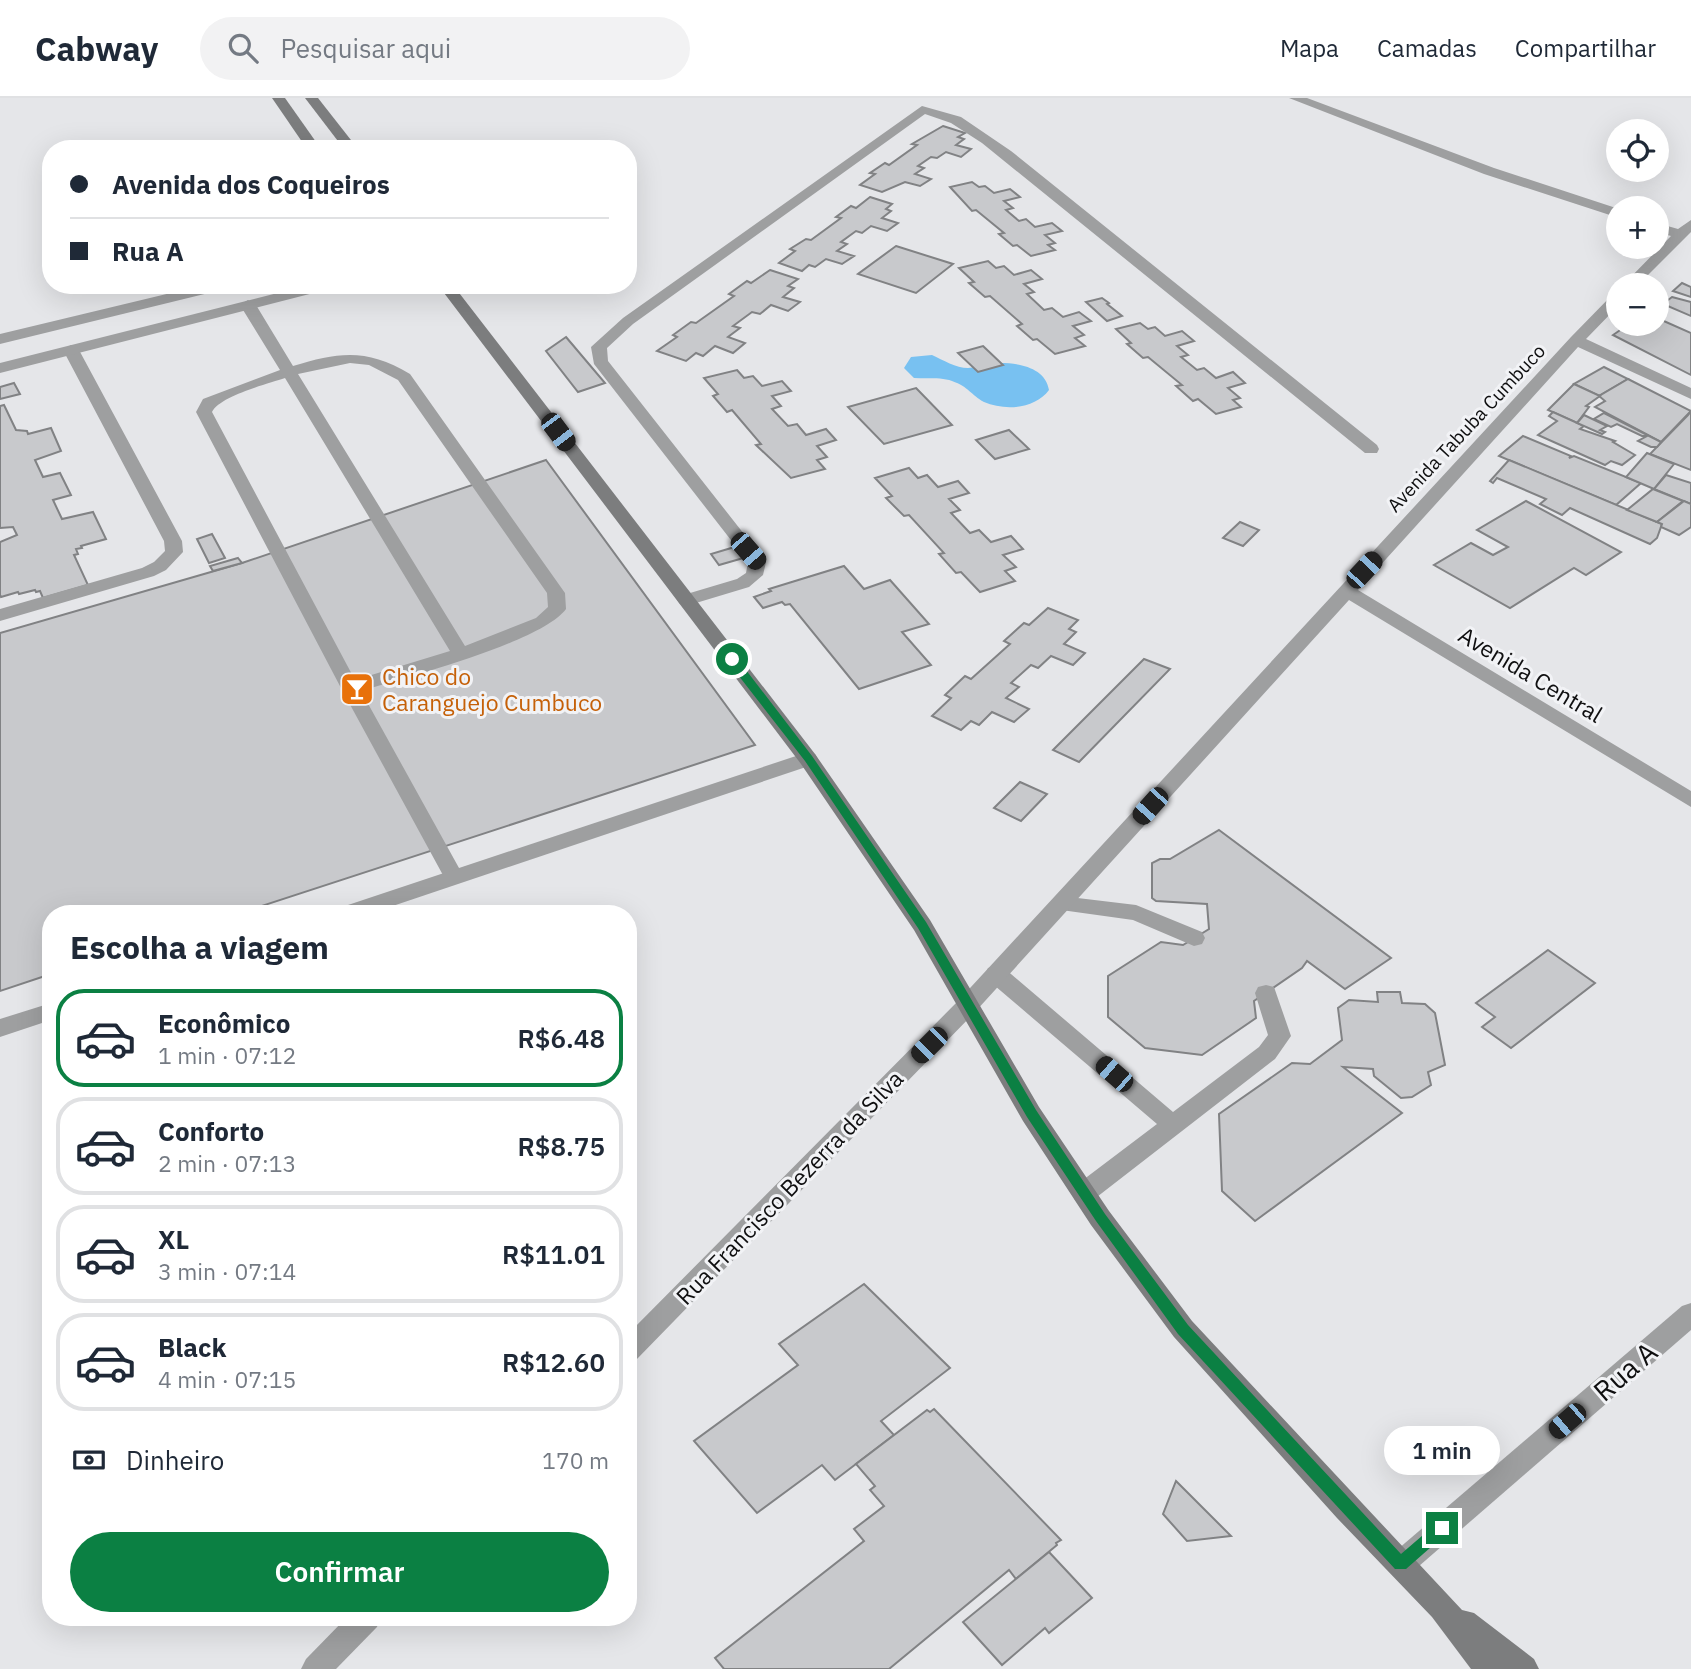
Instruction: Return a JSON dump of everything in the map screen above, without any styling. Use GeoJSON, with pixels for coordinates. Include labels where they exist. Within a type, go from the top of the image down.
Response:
{"type":"FeatureCollection","features":[{"type":"Feature","properties":{"kind":"main road"},"geometry":{"type":"LineString","coordinates":[[278,98],[308,140]]}},
{"type":"Feature","properties":{"kind":"main road"},"geometry":{"type":"LineString","coordinates":[[311,98],[344,140]]}},
{"type":"Feature","properties":{"kind":"main road"},"geometry":{"type":"LineString","coordinates":[[452,294],[808,759],[922,925],[1031,1114],[1183,1329],[1443,1607],[1489,1669]]}},
{"type":"Feature","properties":{"kind":"main road"},"geometry":{"type":"LineString","coordinates":[[1443,1607],[1524,1669]]}},
{"type":"Feature","properties":{"kind":"street"},"geometry":{"type":"LineString","coordinates":[[1295,98],[1450,157],[1606,210]]}},
{"type":"Feature","properties":{"kind":"street"},"geometry":{"type":"LineString","coordinates":[[686,600],[743,583],[754,575],[757,562],[600,360],[599,347],[628,321],[922,110],[947,116],[973,130],[1006,154],[1371,449]]}},
{"type":"Feature","properties":{"kind":"street"},"geometry":{"type":"LineString","coordinates":[[1642,273],[1686,229]]}},
{"type":"Feature","properties":{"kind":"street"},"geometry":{"type":"LineString","coordinates":[[0,339],[187,294]]}},
{"type":"Feature","properties":{"kind":"street"},"geometry":{"type":"LineString","coordinates":[[0,368],[294,294]]}},
{"type":"Feature","properties":{"kind":"street"},"geometry":{"type":"LineString","coordinates":[[248,306],[287,374],[461,654]]}},
{"type":"Feature","properties":{"kind":"street","name":"Avenida Tabuba Cumbuco"},"geometry":{"type":"LineString","coordinates":[[1346,590],[1606,309]]}},
{"type":"Feature","properties":{"kind":"street"},"geometry":{"type":"LineString","coordinates":[[0,615],[148,572],[160,566],[174,552],[173,541],[56,326]]}},
{"type":"Feature","properties":{"kind":"street"},"geometry":{"type":"LineString","coordinates":[[1576,340],[1691,394]]}},
{"type":"Feature","properties":{"kind":"street"},"geometry":{"type":"LineString","coordinates":[[350,688],[461,654],[542,622],[557,609],[556,593],[404,377],[363,358],[340,359],[223,395],[209,402],[204,412],[350,688],[454,877]]}},
{"type":"Feature","properties":{"kind":"street","name":"Avenida Central"},"geometry":{"type":"LineString","coordinates":[[1346,590],[1691,800]]}},
{"type":"Feature","properties":{"kind":"street","name":"Rua Francisco Bezerra da Silva"},"geometry":{"type":"LineString","coordinates":[[637,1342],[967,1006],[1346,590]]}},
{"type":"Feature","properties":{"kind":"street"},"geometry":{"type":"LineString","coordinates":[[371,905],[808,759]]}},
{"type":"Feature","properties":{"kind":"street"},"geometry":{"type":"LineString","coordinates":[[1061,904],[1136,913],[1194,938]]}},
{"type":"Feature","properties":{"kind":"street"},"geometry":{"type":"LineString","coordinates":[[996,974],[1172,1124]]}},
{"type":"Feature","properties":{"kind":"street"},"geometry":{"type":"LineString","coordinates":[[1084,1192],[1267,1053],[1280,1036],[1266,993]]}},
{"type":"Feature","properties":{"kind":"street"},"geometry":{"type":"LineString","coordinates":[[0,1028],[42,1014]]}},
{"type":"Feature","properties":{"kind":"street","name":"Rua A"},"geometry":{"type":"LineString","coordinates":[[1401,1564],[1691,1314]]}},
{"type":"Feature","properties":{"kind":"street"},"geometry":{"type":"LineString","coordinates":[[316,1669],[358,1626]]}},
{"type":"Feature","properties":{"kind":"water"},"geometry":{"type":"Polygon","coordinates":[[[932,355],[963,368],[993,363],[1024,366],[1040,374],[1049,390],[1028,405],[1001,407],[984,402],[952,381],[914,378],[904,368],[911,357],[932,355]]]}},
{"type":"Feature","properties":{"kind":"building"},"geometry":{"type":"Polygon","coordinates":[[[943,126],[965,133],[958,137],[964,139],[956,145],[971,149],[961,157],[946,152],[937,158],[931,157],[918,166],[924,168],[915,174],[931,179],[920,186],[905,182],[882,192],[860,185],[875,174],[870,173],[885,163],[889,165],[917,145],[912,144],[943,126]]]}},
{"type":"Feature","properties":{"kind":"building"},"geometry":{"type":"Polygon","coordinates":[[[972,182],[979,187],[985,186],[994,193],[1010,189],[1020,197],[1004,201],[1013,208],[1006,210],[1019,221],[1026,219],[1035,227],[1052,223],[1062,231],[1045,235],[1055,243],[1048,245],[1055,250],[1031,256],[1017,245],[1013,246],[999,234],[1004,233],[976,210],[972,211],[950,187],[972,182]]]}},
{"type":"Feature","properties":{"kind":"building"},"geometry":{"type":"Polygon","coordinates":[[[870,197],[892,204],[886,209],[891,211],[882,218],[898,223],[887,231],[871,226],[862,233],[856,231],[841,242],[847,244],[837,251],[854,256],[842,264],[826,259],[815,267],[809,265],[802,271],[779,263],[795,251],[790,249],[806,239],[811,240],[841,218],[836,217],[851,206],[856,208],[870,197]]]}},
{"type":"Feature","properties":{"kind":"building"},"geometry":{"type":"Polygon","coordinates":[[[896,246],[953,264],[916,293],[858,274],[896,246]]]}},
{"type":"Feature","properties":{"kind":"building"},"geometry":{"type":"Polygon","coordinates":[[[988,261],[996,268],[1004,266],[1014,275],[1031,270],[1042,279],[1024,284],[1034,292],[1027,294],[1044,310],[1052,308],[1063,317],[1079,312],[1091,321],[1073,326],[1084,335],[1075,338],[1085,346],[1055,354],[1017,326],[1022,324],[990,296],[985,297],[969,283],[974,282],[959,268],[988,261]]]}},
{"type":"Feature","properties":{"kind":"building"},"geometry":{"type":"Polygon","coordinates":[[[770,270],[798,279],[788,286],[794,288],[783,297],[800,302],[788,311],[771,305],[760,314],[752,312],[733,326],[740,328],[728,337],[745,343],[733,353],[715,346],[703,356],[696,353],[686,361],[657,351],[677,337],[673,335],[691,322],[696,323],[734,296],[729,294],[747,281],[751,283],[770,270]]]}},
{"type":"Feature","properties":{"kind":"building"},"geometry":{"type":"Polygon","coordinates":[[[1682,283],[1691,287],[1691,297],[1673,291],[1682,283]]]}},
{"type":"Feature","properties":{"kind":"building"},"geometry":{"type":"Polygon","coordinates":[[[1672,297],[1691,302],[1691,316],[1669,307],[1669,299],[1672,297]]]}},
{"type":"Feature","properties":{"kind":"building"},"geometry":{"type":"Polygon","coordinates":[[[1102,298],[1122,316],[1107,321],[1086,302],[1102,298]]]}},
{"type":"Feature","properties":{"kind":"building"},"geometry":{"type":"Polygon","coordinates":[[[1140,323],[1148,329],[1155,327],[1165,336],[1182,331],[1194,341],[1177,346],[1188,355],[1181,357],[1197,370],[1204,368],[1216,378],[1233,372],[1245,383],[1228,388],[1240,398],[1233,400],[1241,407],[1216,414],[1198,399],[1193,401],[1176,386],[1182,385],[1148,357],[1143,358],[1127,344],[1131,343],[1116,329],[1140,323]]]}},
{"type":"Feature","properties":{"kind":"building"},"geometry":{"type":"Polygon","coordinates":[[[1669,323],[1691,333],[1691,375],[1615,336],[1669,336],[1669,323]]]}},
{"type":"Feature","properties":{"kind":"building"},"geometry":{"type":"Polygon","coordinates":[[[566,337],[605,383],[578,392],[546,351],[566,337]]]}},
{"type":"Feature","properties":{"kind":"building"},"geometry":{"type":"Polygon","coordinates":[[[983,346],[1003,365],[978,372],[958,353],[983,346]]]}},
{"type":"Feature","properties":{"kind":"building"},"geometry":{"type":"Polygon","coordinates":[[[1604,367],[1628,379],[1599,396],[1574,384],[1604,367]]]}},
{"type":"Feature","properties":{"kind":"building"},"geometry":{"type":"Polygon","coordinates":[[[737,370],[744,378],[753,376],[762,386],[782,381],[791,391],[772,396],[781,406],[772,409],[788,426],[797,424],[806,435],[826,429],[836,440],[817,446],[827,457],[817,460],[825,469],[791,478],[756,445],[761,444],[732,410],[727,412],[713,396],[718,394],[704,378],[737,370]]]}},
{"type":"Feature","properties":{"kind":"building"},"geometry":{"type":"Polygon","coordinates":[[[1628,379],[1691,411],[1661,442],[1595,407],[1605,401],[1599,396],[1628,379]]]}},
{"type":"Feature","properties":{"kind":"building"},"geometry":{"type":"Polygon","coordinates":[[[14,383],[20,394],[0,399],[0,387],[14,383]]]}},
{"type":"Feature","properties":{"kind":"building"},"geometry":{"type":"Polygon","coordinates":[[[1574,384],[1600,396],[1586,406],[1589,407],[1577,423],[1548,410],[1574,384]]]}},
{"type":"Feature","properties":{"kind":"building"},"geometry":{"type":"Polygon","coordinates":[[[916,388],[952,425],[884,444],[848,407],[916,388]]]}},
{"type":"Feature","properties":{"kind":"building"},"geometry":{"type":"Polygon","coordinates":[[[4,405],[16,430],[27,431],[28,434],[51,428],[61,451],[35,460],[43,477],[60,473],[71,495],[53,500],[62,519],[93,512],[106,539],[76,549],[78,554],[74,555],[88,585],[43,598],[40,591],[35,590],[1,597],[0,595],[0,542],[17,535],[13,527],[0,528],[0,406],[4,405]]]}},
{"type":"Feature","properties":{"kind":"building"},"geometry":{"type":"Polygon","coordinates":[[[1691,411],[1691,470],[1650,454],[1688,415],[1691,411]]]}},
{"type":"Feature","properties":{"kind":"building"},"geometry":{"type":"Polygon","coordinates":[[[1553,412],[1584,426],[1580,429],[1615,441],[1613,442],[1635,455],[1622,465],[1611,461],[1605,465],[1538,435],[1557,421],[1549,416],[1553,412]]]}},
{"type":"Feature","properties":{"kind":"building"},"geometry":{"type":"Polygon","coordinates":[[[1604,413],[1661,442],[1657,447],[1651,447],[1638,441],[1647,436],[1617,424],[1611,427],[1594,419],[1604,413]]]}},
{"type":"Feature","properties":{"kind":"building"},"geometry":{"type":"Polygon","coordinates":[[[1584,415],[1607,426],[1600,430],[1605,432],[1602,434],[1577,423],[1584,415]]]}},
{"type":"Feature","properties":{"kind":"building"},"geometry":{"type":"Polygon","coordinates":[[[1009,430],[1029,449],[995,459],[976,440],[1009,430]]]}},
{"type":"Feature","properties":{"kind":"building"},"geometry":{"type":"Polygon","coordinates":[[[1523,436],[1571,456],[1569,458],[1574,456],[1641,483],[1616,505],[1499,456],[1523,436]]]}},
{"type":"Feature","properties":{"kind":"building"},"geometry":{"type":"Polygon","coordinates":[[[1647,453],[1674,464],[1654,489],[1626,477],[1647,453]]]}},
{"type":"Feature","properties":{"kind":"building","name":"Chico do Caranguejo Cumbuco"},"geometry":{"type":"Polygon","coordinates":[[[546,460],[755,745],[265,905],[42,905],[42,977],[0,991],[0,633],[242,563],[546,460]]]}},
{"type":"Feature","properties":{"kind":"building"},"geometry":{"type":"Polygon","coordinates":[[[1509,460],[1662,524],[1657,538],[1650,544],[1570,508],[1562,515],[1540,504],[1546,499],[1497,478],[1493,483],[1490,481],[1509,460]]]}},
{"type":"Feature","properties":{"kind":"building"},"geometry":{"type":"Polygon","coordinates":[[[909,468],[918,478],[927,475],[938,487],[958,481],[969,493],[949,499],[960,510],[951,513],[970,533],[979,530],[991,542],[1011,536],[1023,549],[1003,555],[1016,567],[1005,571],[1015,581],[980,592],[961,572],[956,573],[939,554],[944,553],[909,515],[904,516],[886,498],[892,496],[875,478],[909,468]]]}},
{"type":"Feature","properties":{"kind":"building"},"geometry":{"type":"Polygon","coordinates":[[[1666,475],[1691,483],[1691,504],[1654,489],[1666,475]]]}},
{"type":"Feature","properties":{"kind":"building"},"geometry":{"type":"Polygon","coordinates":[[[1653,489],[1683,501],[1657,522],[1627,510],[1653,489]]]}},
{"type":"Feature","properties":{"kind":"building"},"geometry":{"type":"Polygon","coordinates":[[[1526,501],[1621,552],[1586,575],[1574,568],[1510,608],[1434,565],[1471,543],[1493,555],[1508,547],[1477,530],[1526,501]]]}},
{"type":"Feature","properties":{"kind":"building"},"geometry":{"type":"Polygon","coordinates":[[[1684,501],[1691,504],[1691,527],[1679,535],[1661,527],[1662,524],[1657,522],[1684,501]]]}},
{"type":"Feature","properties":{"kind":"building"},"geometry":{"type":"Polygon","coordinates":[[[1240,522],[1259,530],[1243,546],[1223,538],[1240,522]]]}},
{"type":"Feature","properties":{"kind":"building"},"geometry":{"type":"Polygon","coordinates":[[[212,534],[225,558],[209,563],[197,539],[212,534]]]}},
{"type":"Feature","properties":{"kind":"building"},"geometry":{"type":"Polygon","coordinates":[[[738,546],[747,557],[719,565],[711,554],[738,546]]]}},
{"type":"Feature","properties":{"kind":"building"},"geometry":{"type":"Polygon","coordinates":[[[238,558],[242,563],[213,571],[210,566],[238,558]]]}},
{"type":"Feature","properties":{"kind":"building"},"geometry":{"type":"Polygon","coordinates":[[[844,566],[864,589],[890,580],[929,624],[902,632],[931,665],[859,689],[790,604],[785,605],[782,602],[763,608],[754,597],[771,591],[769,589],[844,566]]]}},
{"type":"Feature","properties":{"kind":"building"},"geometry":{"type":"Polygon","coordinates":[[[1048,608],[1078,620],[1069,629],[1076,632],[1064,644],[1085,653],[1073,665],[1051,656],[1038,668],[1031,665],[1011,683],[1019,687],[1006,698],[1029,709],[1014,722],[992,712],[979,725],[971,721],[961,730],[932,716],[951,698],[945,695],[965,676],[971,679],[1010,644],[1004,641],[1024,623],[1029,625],[1048,608]]]}},
{"type":"Feature","properties":{"kind":"building"},"geometry":{"type":"Polygon","coordinates":[[[1144,659],[1170,669],[1079,762],[1053,750],[1144,659]]]}},
{"type":"Feature","properties":{"kind":"building"},"geometry":{"type":"Polygon","coordinates":[[[1020,782],[1047,794],[1021,821],[994,808],[1020,782]]]}},
{"type":"Feature","properties":{"kind":"building"},"geometry":{"type":"Polygon","coordinates":[[[1219,830],[1391,958],[1345,989],[1307,961],[1302,968],[1254,1001],[1256,1018],[1202,1055],[1145,1048],[1108,1017],[1108,976],[1161,942],[1183,945],[1209,929],[1207,904],[1156,901],[1152,898],[1152,863],[1160,859],[1170,859],[1219,830]]]}},
{"type":"Feature","properties":{"kind":"building"},"geometry":{"type":"Polygon","coordinates":[[[1548,950],[1595,983],[1511,1048],[1482,1027],[1495,1017],[1476,1003],[1548,950]]]}},
{"type":"Feature","properties":{"kind":"building"},"geometry":{"type":"Polygon","coordinates":[[[1377,992],[1400,992],[1402,1003],[1425,1004],[1435,1013],[1445,1065],[1428,1072],[1431,1085],[1412,1097],[1401,1098],[1374,1076],[1373,1069],[1343,1067],[1402,1113],[1255,1221],[1222,1191],[1219,1114],[1292,1063],[1310,1064],[1342,1040],[1338,1008],[1349,1000],[1378,1002],[1377,992]]]}},
{"type":"Feature","properties":{"kind":"building"},"geometry":{"type":"Polygon","coordinates":[[[864,1284],[950,1368],[881,1421],[894,1435],[835,1480],[822,1465],[757,1513],[694,1441],[798,1365],[779,1344],[864,1284]]]}},
{"type":"Feature","properties":{"kind":"building"},"geometry":{"type":"Polygon","coordinates":[[[934,1409],[1061,1540],[1057,1545],[1016,1579],[1009,1570],[889,1669],[724,1669],[715,1658],[864,1541],[854,1529],[884,1506],[870,1490],[875,1486],[856,1464],[927,1410],[930,1412],[934,1409]]]}},
{"type":"Feature","properties":{"kind":"building"},"geometry":{"type":"Polygon","coordinates":[[[1176,1481],[1231,1536],[1187,1541],[1163,1514],[1176,1481]]]}},
{"type":"Feature","properties":{"kind":"building"},"geometry":{"type":"Polygon","coordinates":[[[1049,1552],[1092,1598],[1049,1633],[1045,1628],[1002,1665],[963,1622],[1049,1552]]]}},
{"type":"Feature","properties":{"kind":"place","name":"Chico do Caranguejo Cumbuco"},"geometry":{"type":"Point","coordinates":[357,689]}},
{"type":"Feature","properties":{"kind":"route"},"geometry":{"type":"LineString","coordinates":[[732,659],[808,759],[922,925],[1031,1114],[1100,1217],[1183,1329],[1347,1509],[1401,1564],[1442,1528]]}}]}
